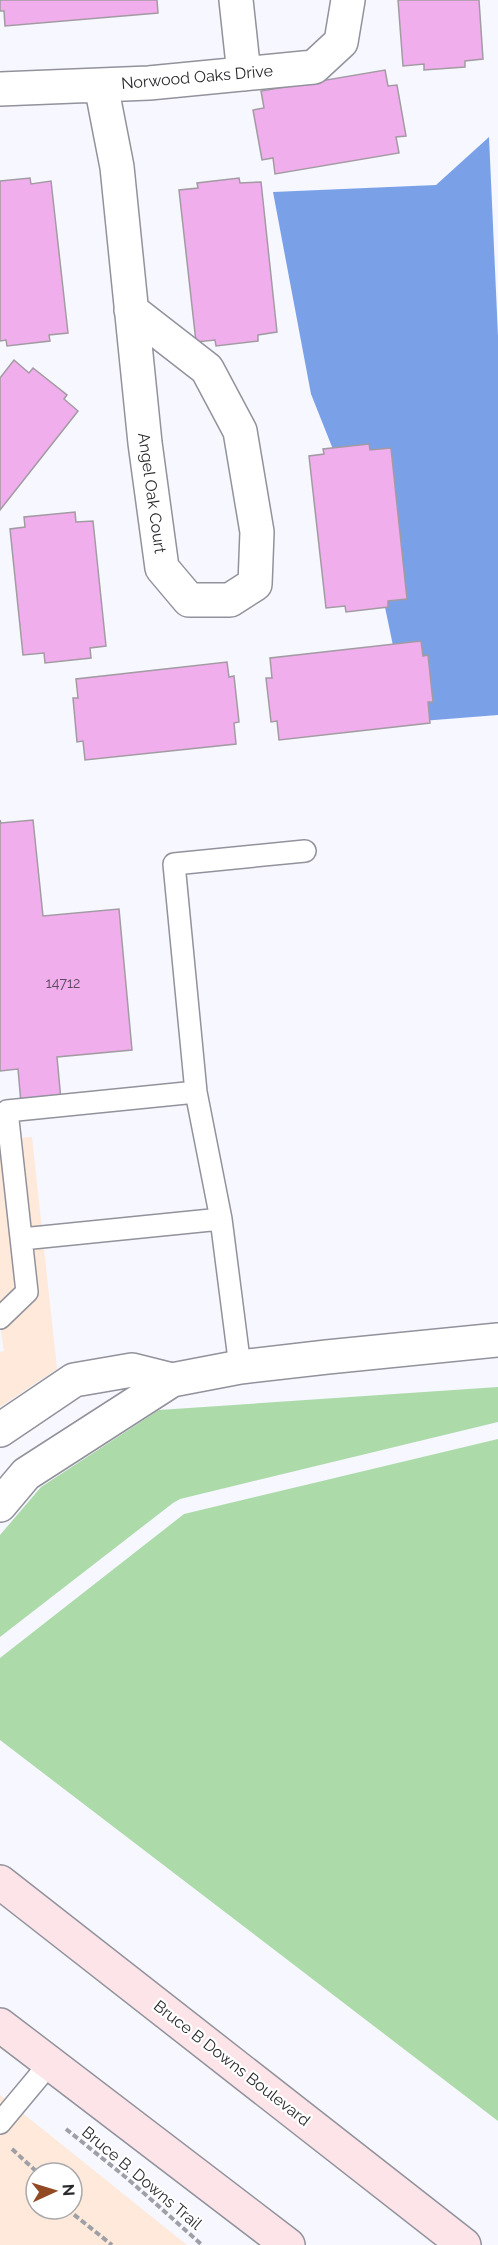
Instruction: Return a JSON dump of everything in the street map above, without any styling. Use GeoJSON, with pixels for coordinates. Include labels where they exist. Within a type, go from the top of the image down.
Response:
{"type":"FeatureCollection","features":[{"type":"Feature","properties":{"kind":"main road","name":"Bruce B Downs Boulevard"},"geometry":{"type":"LineString","coordinates":[[0,1882],[464,2245]]}},
{"type":"Feature","properties":{"kind":"main road"},"geometry":{"type":"LineString","coordinates":[[0,2025],[288,2245]]}},
{"type":"Feature","properties":{"kind":"street"},"geometry":{"type":"LineString","coordinates":[[237,0],[244,74]]}},
{"type":"Feature","properties":{"kind":"street","name":"Norwood Oaks Drive"},"geometry":{"type":"LineString","coordinates":[[0,89],[149,83],[314,67],[341,42],[348,0]]}},
{"type":"Feature","properties":{"kind":"street","name":"Angel Oak Court"},"geometry":{"type":"LineString","coordinates":[[101,85],[117,167],[131,310],[145,442],[162,568],[189,600],[231,600],[255,584],[257,532],[240,431],[207,369],[131,310]]}},
{"type":"Feature","properties":{"kind":"street"},"geometry":{"type":"LineString","coordinates":[[0,1505],[26,1474],[172,1380],[240,1367],[498,1340]]}},
{"type":"Feature","properties":{"kind":"street"},"geometry":{"type":"LineString","coordinates":[[0,1430],[74,1380],[132,1370],[172,1380]]}},
{"type":"Feature","properties":{"kind":"lane"},"geometry":{"type":"LineString","coordinates":[[240,1367],[221,1219],[196,1092],[174,864],[305,851]]}},
{"type":"Feature","properties":{"kind":"lane"},"geometry":{"type":"LineString","coordinates":[[0,1318],[27,1292],[4,1111],[196,1092]]}},
{"type":"Feature","properties":{"kind":"lane"},"geometry":{"type":"LineString","coordinates":[[22,1239],[221,1219]]}},
{"type":"Feature","properties":{"kind":"lane"},"geometry":{"type":"LineString","coordinates":[[0,2123],[50,2063]]}},
{"type":"Feature","properties":{"kind":"path","name":"Bruce B. Downs Trail"},"geometry":{"type":"LineString","coordinates":[[66,2129],[128,2179],[202,2245]]}},
{"type":"Feature","properties":{"kind":"path"},"geometry":{"type":"LineString","coordinates":[[8,2146],[25,2161]]}},
{"type":"Feature","properties":{"kind":"path"},"geometry":{"type":"LineString","coordinates":[[82,2221],[112,2245]]}},
{"type":"Feature","properties":{"kind":"shaded area"},"geometry":{"type":"Polygon","coordinates":[[[32,1137],[57,1369],[0,1407],[0,1352],[4,1351],[0,1326],[0,1139],[32,1137]]]}},
{"type":"Feature","properties":{"kind":"shaded area"},"geometry":{"type":"Polygon","coordinates":[[[0,2095],[82,2161],[24,2161],[24,2221],[84,2221],[84,2162],[187,2245],[0,2245],[0,2095]]]}},
{"type":"Feature","properties":{"kind":"green space"},"geometry":{"type":"Polygon","coordinates":[[[498,1387],[498,1422],[180,1499],[0,1637],[0,1535],[41,1487],[159,1410],[498,1387]]]}},
{"type":"Feature","properties":{"kind":"green space"},"geometry":{"type":"Polygon","coordinates":[[[498,1439],[498,2121],[0,1740],[0,1658],[184,1514],[498,1439]]]}},
{"type":"Feature","properties":{"kind":"water"},"geometry":{"type":"Polygon","coordinates":[[[489,137],[498,336],[498,715],[409,722],[373,550],[311,394],[273,192],[436,185],[489,137]]]}},
{"type":"Feature","properties":{"kind":"building"},"geometry":{"type":"Polygon","coordinates":[[[0,0],[157,0],[158,13],[5,26],[4,11],[0,11],[0,0]]]}},
{"type":"Feature","properties":{"kind":"building"},"geometry":{"type":"Polygon","coordinates":[[[398,0],[479,0],[483,59],[465,61],[465,67],[424,70],[424,64],[403,66],[398,0]]]}},
{"type":"Feature","properties":{"kind":"building"},"geometry":{"type":"Polygon","coordinates":[[[385,70],[388,86],[397,85],[406,136],[396,137],[399,153],[275,174],[273,158],[262,160],[253,110],[264,108],[261,91],[385,70]]]}},
{"type":"Feature","properties":{"kind":"building"},"geometry":{"type":"Polygon","coordinates":[[[30,178],[31,184],[51,181],[68,333],[49,335],[50,341],[7,346],[6,340],[0,341],[0,181],[30,178]]]}},
{"type":"Feature","properties":{"kind":"building"},"geometry":{"type":"Polygon","coordinates":[[[239,178],[240,183],[261,182],[277,332],[258,335],[258,341],[216,346],[215,340],[196,342],[179,190],[198,188],[197,183],[239,178]]]}},
{"type":"Feature","properties":{"kind":"building"},"geometry":{"type":"Polygon","coordinates":[[[14,360],[29,373],[33,368],[67,395],[64,399],[78,411],[0,510],[0,378],[14,360]]]}},
{"type":"Feature","properties":{"kind":"building"},"geometry":{"type":"Polygon","coordinates":[[[369,444],[370,450],[391,448],[407,599],[388,601],[388,607],[346,612],[345,606],[326,608],[309,456],[324,454],[323,449],[369,444]]]}},
{"type":"Feature","properties":{"kind":"building"},"geometry":{"type":"Polygon","coordinates":[[[75,512],[76,522],[93,521],[106,646],[90,648],[91,658],[45,663],[44,653],[23,655],[10,529],[25,527],[24,517],[75,512]]]}},
{"type":"Feature","properties":{"kind":"building"},"geometry":{"type":"Polygon","coordinates":[[[421,641],[423,656],[428,655],[433,702],[428,702],[430,723],[279,740],[277,721],[271,722],[266,678],[272,678],[270,658],[421,641]]]}},
{"type":"Feature","properties":{"kind":"building"},"geometry":{"type":"Polygon","coordinates":[[[227,662],[229,677],[234,676],[239,722],[234,723],[236,744],[85,760],[83,741],[77,742],[73,698],[78,698],[76,679],[227,662]]]}},
{"type":"Feature","properties":{"kind":"building"},"geometry":{"type":"Polygon","coordinates":[[[0,820],[1,823],[33,820],[43,916],[119,909],[132,1050],[57,1057],[61,1100],[21,1103],[18,1069],[0,1071],[0,820]]]}}]}
